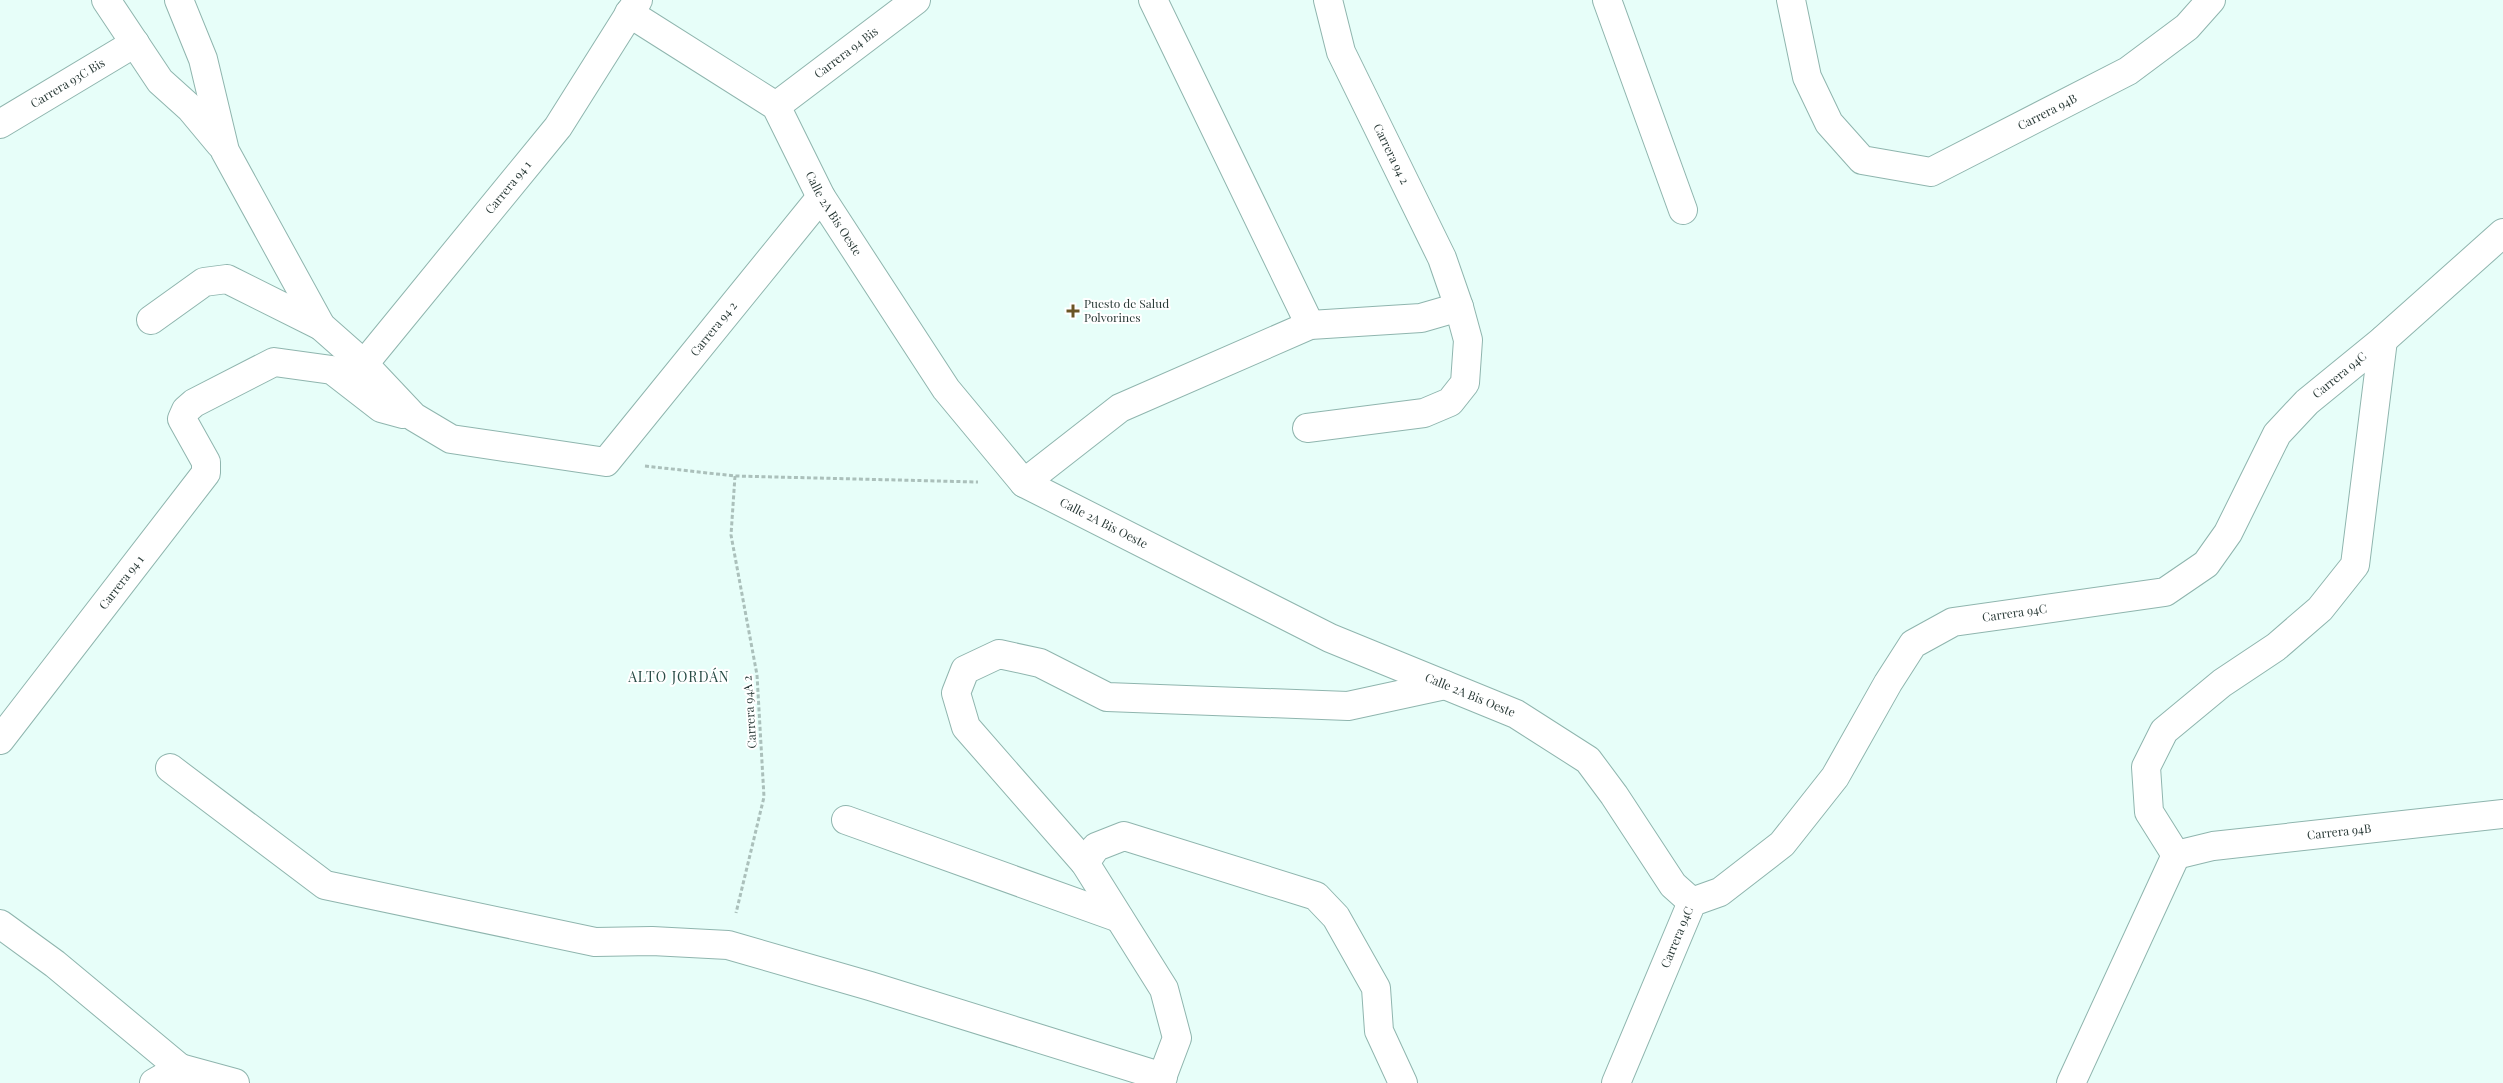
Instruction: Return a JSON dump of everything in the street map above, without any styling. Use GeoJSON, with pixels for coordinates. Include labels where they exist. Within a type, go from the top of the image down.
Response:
{"type":"FeatureCollection","features":[{"type":"Feature","properties":{"kind":"street"},"geometry":{"type":"LineString","coordinates":[[106,0],[160,81],[190,108],[225,151],[321,326]]}},
{"type":"Feature","properties":{"kind":"street"},"geometry":{"type":"LineString","coordinates":[[178,0],[203,60],[225,151]]}},
{"type":"Feature","properties":{"kind":"street","name":"Carrera 94 Bis"},"geometry":{"type":"LineString","coordinates":[[776,106],[916,0]]}},
{"type":"Feature","properties":{"kind":"street"},"geometry":{"type":"LineString","coordinates":[[1153,0],[1310,325]]}},
{"type":"Feature","properties":{"kind":"street","name":"Carrera 94 2"},"geometry":{"type":"LineString","coordinates":[[1307,428],[1424,413],[1450,402],[1466,383],[1468,340],[1460,306],[1442,258],[1341,52],[1328,0]]}},
{"type":"Feature","properties":{"kind":"street"},"geometry":{"type":"LineString","coordinates":[[1608,0],[1682,210]]}},
{"type":"Feature","properties":{"kind":"street","name":"Carrera 94B"},"geometry":{"type":"LineString","coordinates":[[1791,0],[1807,77],[1830,123],[1862,160],[1931,172],[2128,70],[2187,28],[2211,0]]}},
{"type":"Feature","properties":{"kind":"street"},"geometry":{"type":"LineString","coordinates":[[634,6],[776,106]]}},
{"type":"Feature","properties":{"kind":"street","name":"Carrera 94 1"},"geometry":{"type":"LineString","coordinates":[[364,364],[558,127],[634,6]]}},
{"type":"Feature","properties":{"kind":"street","name":"Carrera 93C Bis"},"geometry":{"type":"LineString","coordinates":[[0,124],[135,43]]}},
{"type":"Feature","properties":{"kind":"street","name":"Calle 2A Bis Oeste"},"geometry":{"type":"LineString","coordinates":[[776,106],[821,197],[946,389],[1024,483],[1330,638],[1516,714],[1588,760],[1614,795],[1673,885],[1692,902]]}},
{"type":"Feature","properties":{"kind":"street","name":"Carrera 94 2"},"geometry":{"type":"LineString","coordinates":[[606,462],[821,197]]}},
{"type":"Feature","properties":{"kind":"street","name":"Carrera 94C"},"geometry":{"type":"LineString","coordinates":[[1616,1083],[1692,902],[1720,892],[1782,844],[1835,777],[1888,683],[1913,644],[1953,622],[2165,592],[2206,564],[2228,533],[2277,434],[2307,402],[2383,340],[2503,233]]}},
{"type":"Feature","properties":{"kind":"street"},"geometry":{"type":"LineString","coordinates":[[151,320],[204,282],[227,279],[321,326],[364,364],[414,417],[451,439],[606,462]]}},
{"type":"Feature","properties":{"kind":"street"},"geometry":{"type":"LineString","coordinates":[[1024,483],[1120,408],[1310,325],[1422,318],[1460,306]]}},
{"type":"Feature","properties":{"kind":"street"},"geometry":{"type":"LineString","coordinates":[[2071,1083],[2176,854],[2149,812],[2146,767],[2164,731],[2222,683],[2276,647],[2320,609],[2355,566],[2383,340]]}},
{"type":"Feature","properties":{"kind":"street","name":"Carrera 94 1"},"geometry":{"type":"LineString","coordinates":[[0,740],[206,473],[206,462],[182,419],[186,410],[194,403],[274,362],[332,370],[381,408],[414,417]]}},
{"type":"Feature","properties":{"kind":"street"},"geometry":{"type":"LineString","coordinates":[[170,768],[325,884],[595,942],[652,941],[728,945],[880,989],[1161,1080],[1177,1038],[1164,990],[1085,864],[966,727],[956,693],[965,670],[999,654],[1040,663],[1107,697],[1348,706],[1445,685]]}},
{"type":"Feature","properties":{"kind":"street","name":"Carrera 94B"},"geometry":{"type":"LineString","coordinates":[[2176,854],[2213,846],[2503,814]]}},
{"type":"Feature","properties":{"kind":"street"},"geometry":{"type":"LineString","coordinates":[[846,820],[1119,918]]}},
{"type":"Feature","properties":{"kind":"street"},"geometry":{"type":"LineString","coordinates":[[1085,864],[1096,847],[1124,836],[1316,896],[1336,916],[1376,988],[1379,1031],[1403,1083]]}},
{"type":"Feature","properties":{"kind":"street"},"geometry":{"type":"LineString","coordinates":[[0,924],[55,964],[180,1068],[235,1083]]}},
{"type":"Feature","properties":{"kind":"street"},"geometry":{"type":"LineString","coordinates":[[154,1083],[180,1068]]}},
{"type":"Feature","properties":{"kind":"path"},"geometry":{"type":"LineString","coordinates":[[606,462],[735,476],[1024,483]]}},
{"type":"Feature","properties":{"kind":"path","name":"Carrera 94A 2"},"geometry":{"type":"LineString","coordinates":[[728,945],[764,796],[757,675],[731,534],[735,476]]}},
{"type":"Feature","properties":{"kind":"place","name":"Puesto de Salud Polvorines"},"geometry":{"type":"Point","coordinates":[1073,311]}},
{"type":"Feature","properties":{"kind":"district","name":"ALTO JORDÁN"},"geometry":{"type":"Point","coordinates":[679,677]}}]}
